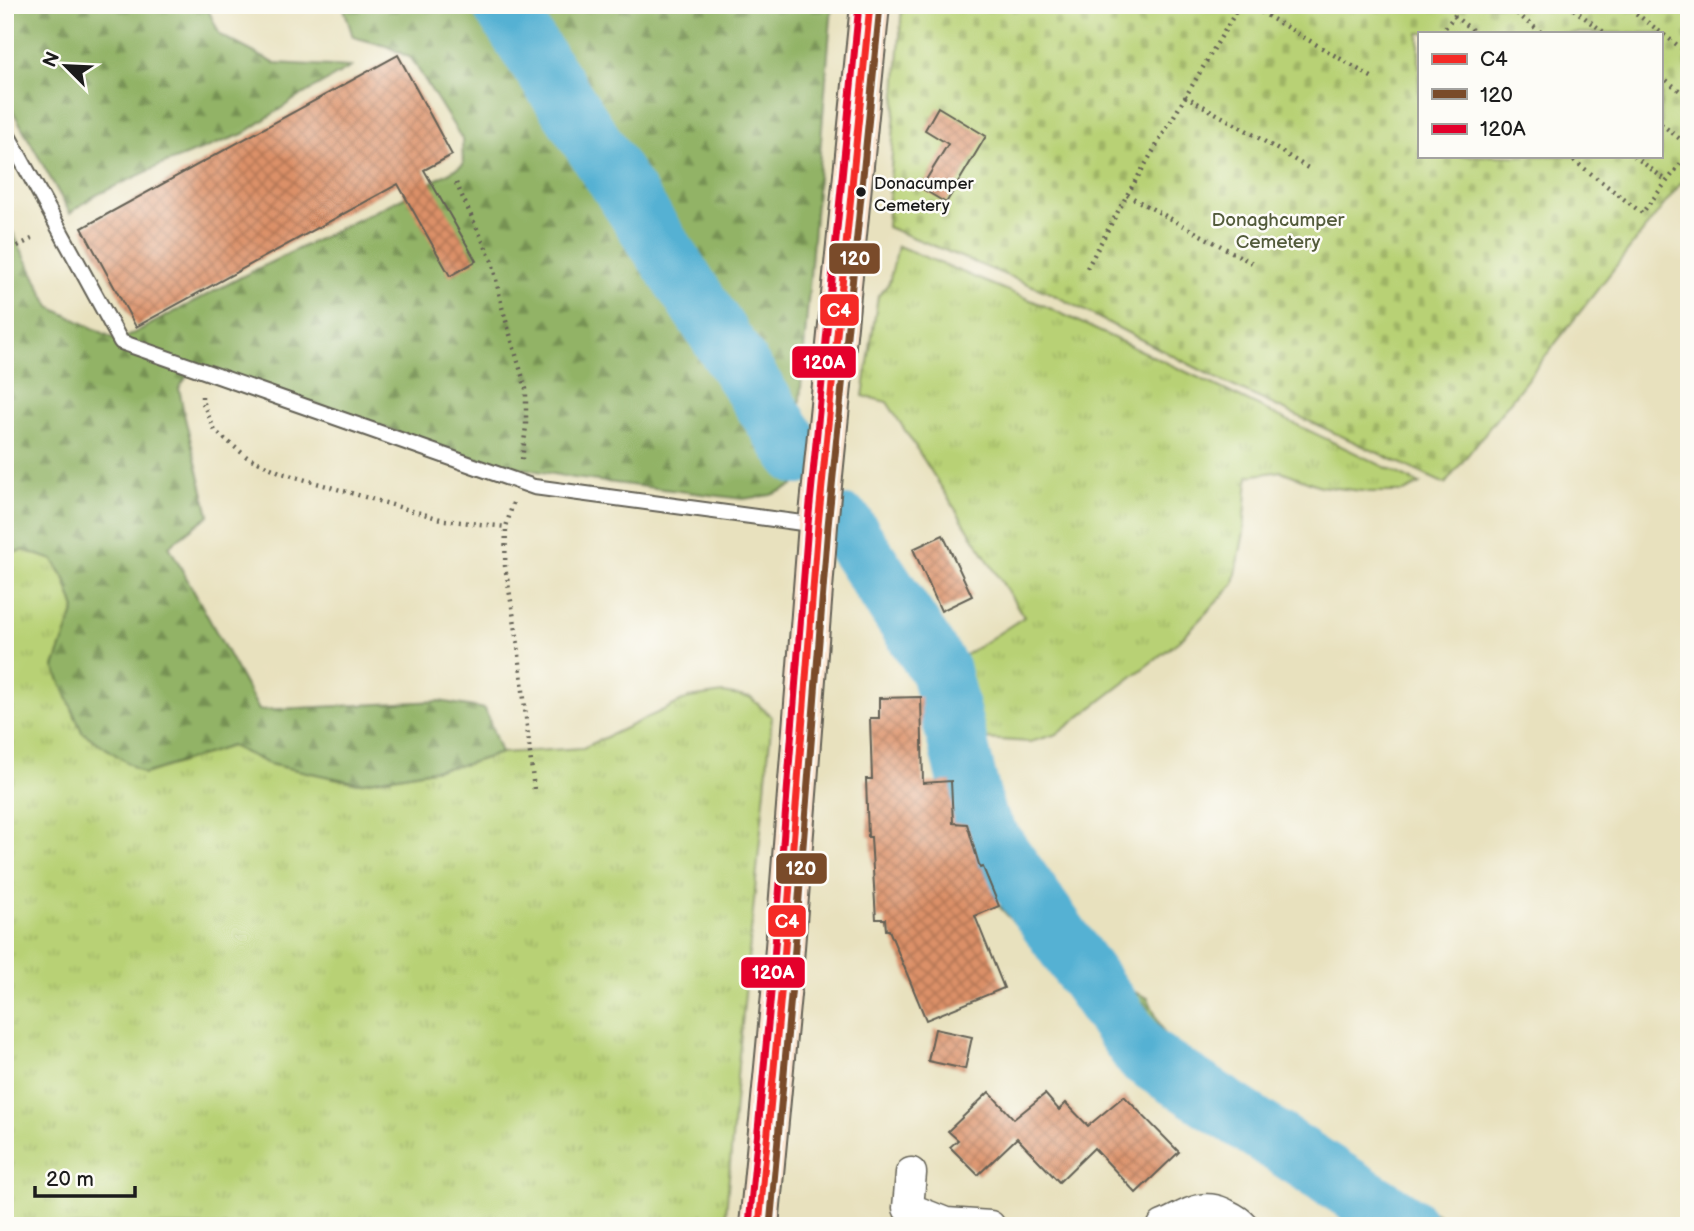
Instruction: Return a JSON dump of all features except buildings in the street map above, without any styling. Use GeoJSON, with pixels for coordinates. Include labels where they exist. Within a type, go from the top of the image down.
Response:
{"type":"FeatureCollection","features":[{"type":"Feature","properties":{"kind":"main road"},"geometry":{"type":"LineString","coordinates":[[759,1226],[783,973],[818,525],[870,5]]}},
{"type":"Feature","properties":{"kind":"street"},"geometry":{"type":"LineString","coordinates":[[911,1173],[908,1208],[946,1223],[990,1226]]}},
{"type":"Feature","properties":{"kind":"street"},"geometry":{"type":"LineString","coordinates":[[1163,1226],[1192,1211],[1214,1209],[1237,1220],[1243,1226]]}},
{"type":"Feature","properties":{"kind":"lane"},"geometry":{"type":"LineString","coordinates":[[5,130],[121,342],[534,487],[818,525]]}},
{"type":"Feature","properties":{"kind":"path"},"geometry":{"type":"LineString","coordinates":[[1087,268],[1127,195],[1240,5]]}},
{"type":"Feature","properties":{"kind":"path"},"geometry":{"type":"LineString","coordinates":[[1249,5],[1373,78]]}},
{"type":"Feature","properties":{"kind":"path"},"geometry":{"type":"LineString","coordinates":[[1442,32],[1463,5]]}},
{"type":"Feature","properties":{"kind":"path"},"geometry":{"type":"LineString","coordinates":[[1506,5],[1541,32]]}},
{"type":"Feature","properties":{"kind":"path"},"geometry":{"type":"LineString","coordinates":[[1568,5],[1604,32]]}},
{"type":"Feature","properties":{"kind":"path"},"geometry":{"type":"LineString","coordinates":[[1625,5],[1660,32]]}},
{"type":"Feature","properties":{"kind":"path"},"geometry":{"type":"LineString","coordinates":[[1454,16],[1475,32]]}},
{"type":"Feature","properties":{"kind":"path"},"geometry":{"type":"LineString","coordinates":[[1662,33],[1689,54]]}},
{"type":"Feature","properties":{"kind":"path"},"geometry":{"type":"LineString","coordinates":[[1662,77],[1689,98]]}},
{"type":"Feature","properties":{"kind":"path"},"geometry":{"type":"LineString","coordinates":[[1185,96],[1308,168]]}},
{"type":"Feature","properties":{"kind":"path"},"geometry":{"type":"LineString","coordinates":[[1662,125],[1689,146]]}},
{"type":"Feature","properties":{"kind":"path"},"geometry":{"type":"LineString","coordinates":[[1571,158],[1642,212],[1689,153]]}},
{"type":"Feature","properties":{"kind":"path"},"geometry":{"type":"LineString","coordinates":[[1637,158],[1667,181]]}},
{"type":"Feature","properties":{"kind":"path"},"geometry":{"type":"LineString","coordinates":[[1127,195],[1254,264]]}},
{"type":"Feature","properties":{"kind":"path"},"geometry":{"type":"LineString","coordinates":[[5,252],[58,226]]}},
{"type":"Feature","properties":{"kind":"path"},"geometry":{"type":"LineString","coordinates":[[202,370],[202,401],[215,431],[247,457],[282,473],[444,520],[506,527]]}},
{"type":"Feature","properties":{"kind":"green space"},"geometry":{"type":"Polygon","coordinates":[[[17,5],[206,5],[220,35],[274,63],[351,67],[295,99],[243,134],[161,165],[94,196],[70,213],[5,97],[5,14],[17,5]]]}},
{"type":"Feature","properties":{"kind":"green space"},"geometry":{"type":"Polygon","coordinates":[[[343,5],[832,5],[793,486],[771,495],[743,499],[574,478],[480,460],[196,363],[179,388],[209,515],[169,546],[259,710],[439,701],[485,709],[501,753],[467,764],[358,783],[269,764],[231,746],[144,774],[82,732],[54,667],[75,609],[64,577],[53,560],[24,550],[5,554],[5,217],[50,307],[119,341],[463,165],[462,139],[411,58],[386,46],[353,37],[343,5]]]}},
{"type":"Feature","properties":{"kind":"green space","name":"Donaghcumper Cemetery"},"geometry":{"type":"Polygon","coordinates":[[[902,5],[1689,5],[1689,173],[1445,484],[1224,382],[1050,293],[887,227],[902,5]]]}},
{"type":"Feature","properties":{"kind":"green space"},"geometry":{"type":"Polygon","coordinates":[[[898,246],[1045,306],[1420,484],[1404,492],[1370,492],[1320,486],[1281,471],[1248,476],[1244,532],[1234,584],[1179,641],[1057,734],[1030,742],[955,737],[943,707],[939,672],[1024,617],[887,402],[863,396],[878,296],[889,283],[898,246]]]}},
{"type":"Feature","properties":{"kind":"green space"},"geometry":{"type":"Polygon","coordinates":[[[24,550],[53,560],[64,577],[75,609],[54,667],[144,774],[231,746],[269,764],[358,783],[467,764],[501,753],[583,748],[689,698],[723,693],[751,698],[772,717],[725,1226],[5,1226],[5,554],[24,550]]]}},
{"type":"Feature","properties":{"kind":"green space"},"geometry":{"type":"Polygon","coordinates":[[[999,906],[1096,975],[1148,998],[1172,1052],[1343,1163],[1460,1226],[1348,1226],[1353,1218],[1267,1167],[1215,1125],[1125,1043],[999,906]]]}},
{"type":"Feature","properties":{"kind":"waterway"},"geometry":{"type":"LineString","coordinates":[[502,5],[798,455]]}},
{"type":"Feature","properties":{"kind":"waterway"},"geometry":{"type":"LineString","coordinates":[[844,525],[940,671],[977,820],[1143,1055],[1408,1226]]}},
{"type":"Feature","properties":{"kind":"transit line","name":"120A"},"geometry":{"type":"LineString","coordinates":[[749,1225],[773,972],[808,524],[859,5]]}},
{"type":"Feature","properties":{"kind":"transit line","name":"C4"},"geometry":{"type":"LineString","coordinates":[[759,1226],[783,973],[818,525],[870,5]]}},
{"type":"Feature","properties":{"kind":"transit line","name":"120"},"geometry":{"type":"LineString","coordinates":[[770,1226],[793,974],[828,526],[880,6]]}},
{"type":"Feature","properties":{"kind":"place","name":"Donacumper Cemetery"},"geometry":{"type":"Point","coordinates":[861,192]}}]}
